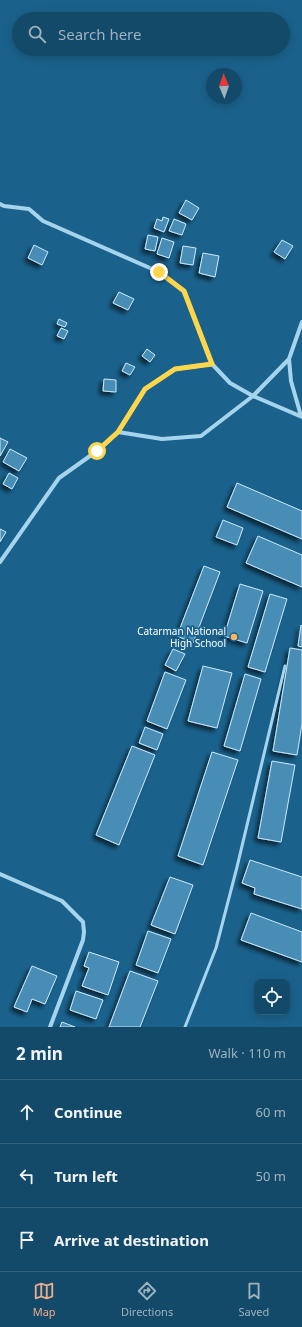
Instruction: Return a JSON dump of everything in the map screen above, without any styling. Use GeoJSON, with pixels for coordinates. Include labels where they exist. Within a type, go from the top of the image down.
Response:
{"type":"FeatureCollection","features":[{"type":"Feature","properties":{"kind":"street"},"geometry":{"type":"LineString","coordinates":[[0,204],[4,206],[29,209],[42,222],[159,272],[184,291],[212,364],[230,383],[253,396],[301,417]]}},
{"type":"Feature","properties":{"kind":"street"},"geometry":{"type":"LineString","coordinates":[[118,432],[162,439],[201,436],[253,396],[289,358],[302,322]]}},
{"type":"Feature","properties":{"kind":"street"},"geometry":{"type":"LineString","coordinates":[[289,358],[291,381],[301,417]]}},
{"type":"Feature","properties":{"kind":"street"},"geometry":{"type":"LineString","coordinates":[[0,562],[58,478],[97,451],[118,432],[145,389],[175,369],[212,364]]}},
{"type":"Feature","properties":{"kind":"street"},"geometry":{"type":"LineString","coordinates":[[0,874],[62,901],[83,922],[83,940],[50,1027]]}},
{"type":"Feature","properties":{"kind":"lane"},"geometry":{"type":"LineString","coordinates":[[185,1027],[216,948],[285,666]]}},
{"type":"Feature","properties":{"kind":"building"},"geometry":{"type":"Polygon","coordinates":[[[186,200],[199,208],[192,220],[179,213],[186,200]]]}},
{"type":"Feature","properties":{"kind":"building"},"geometry":{"type":"Polygon","coordinates":[[[163,217],[169,219],[164,232],[154,228],[157,219],[162,221],[163,217]]]}},
{"type":"Feature","properties":{"kind":"building"},"geometry":{"type":"Polygon","coordinates":[[[174,219],[186,224],[182,235],[169,231],[174,219]]]}},
{"type":"Feature","properties":{"kind":"building"},"geometry":{"type":"Polygon","coordinates":[[[148,235],[158,237],[155,251],[145,249],[148,235]]]}},
{"type":"Feature","properties":{"kind":"building"},"geometry":{"type":"Polygon","coordinates":[[[162,238],[174,242],[169,258],[157,254],[162,238]]]}},
{"type":"Feature","properties":{"kind":"building"},"geometry":{"type":"Polygon","coordinates":[[[282,240],[293,246],[285,259],[274,252],[282,240]]]}},
{"type":"Feature","properties":{"kind":"building"},"geometry":{"type":"Polygon","coordinates":[[[34,245],[48,252],[42,265],[28,258],[34,245]]]}},
{"type":"Feature","properties":{"kind":"building"},"geometry":{"type":"Polygon","coordinates":[[[183,246],[196,248],[193,265],[180,263],[183,246]]]}},
{"type":"Feature","properties":{"kind":"building"},"geometry":{"type":"Polygon","coordinates":[[[203,253],[219,256],[215,277],[199,273],[203,253]]]}},
{"type":"Feature","properties":{"kind":"building"},"geometry":{"type":"Polygon","coordinates":[[[119,292],[134,299],[128,310],[113,303],[119,292]]]}},
{"type":"Feature","properties":{"kind":"building"},"geometry":{"type":"Polygon","coordinates":[[[59,319],[67,323],[65,327],[57,324],[59,319]]]}},
{"type":"Feature","properties":{"kind":"building"},"geometry":{"type":"Polygon","coordinates":[[[61,328],[68,331],[64,339],[57,336],[61,328]]]}},
{"type":"Feature","properties":{"kind":"building"},"geometry":{"type":"Polygon","coordinates":[[[147,349],[155,355],[150,362],[142,356],[147,349]]]}},
{"type":"Feature","properties":{"kind":"building"},"geometry":{"type":"Polygon","coordinates":[[[126,363],[135,367],[130,375],[122,371],[126,363]]]}},
{"type":"Feature","properties":{"kind":"building"},"geometry":{"type":"Polygon","coordinates":[[[104,379],[116,380],[116,392],[103,391],[104,379]]]}},
{"type":"Feature","properties":{"kind":"building"},"geometry":{"type":"Polygon","coordinates":[[[0,438],[8,442],[0,456],[0,438]]]}},
{"type":"Feature","properties":{"kind":"building"},"geometry":{"type":"Polygon","coordinates":[[[10,449],[27,458],[19,471],[3,462],[10,449]]]}},
{"type":"Feature","properties":{"kind":"building"},"geometry":{"type":"Polygon","coordinates":[[[9,473],[18,478],[12,489],[3,484],[9,473]]]}},
{"type":"Feature","properties":{"kind":"building"},"geometry":{"type":"Polygon","coordinates":[[[237,483],[302,511],[302,539],[227,507],[237,483]]]}},
{"type":"Feature","properties":{"kind":"building"},"geometry":{"type":"Polygon","coordinates":[[[223,520],[243,528],[237,545],[216,537],[223,520]]]}},
{"type":"Feature","properties":{"kind":"building"},"geometry":{"type":"Polygon","coordinates":[[[0,529],[6,532],[0,542],[0,529]]]}},
{"type":"Feature","properties":{"kind":"building"},"geometry":{"type":"Polygon","coordinates":[[[258,536],[302,555],[302,587],[246,563],[258,536]]]}},
{"type":"Feature","properties":{"kind":"building"},"geometry":{"type":"Polygon","coordinates":[[[204,566],[220,572],[193,643],[177,636],[204,566]]]}},
{"type":"Feature","properties":{"kind":"building"},"geometry":{"type":"Polygon","coordinates":[[[240,584],[263,591],[247,643],[224,636],[240,584]]]}},
{"type":"Feature","properties":{"kind":"building"},"geometry":{"type":"Polygon","coordinates":[[[270,594],[287,599],[265,672],[248,667],[270,594]]]}},
{"type":"Feature","properties":{"kind":"building"},"geometry":{"type":"Polygon","coordinates":[[[301,625],[302,626],[302,647],[298,646],[301,625]]]}},
{"type":"Feature","properties":{"kind":"building"},"geometry":{"type":"Polygon","coordinates":[[[290,648],[302,650],[302,724],[297,755],[273,751],[290,648]]]}},
{"type":"Feature","properties":{"kind":"building"},"geometry":{"type":"Polygon","coordinates":[[[173,649],[185,654],[176,671],[165,665],[173,649]]]}},
{"type":"Feature","properties":{"kind":"building"},"geometry":{"type":"Polygon","coordinates":[[[203,666],[232,673],[217,728],[188,721],[203,666]]]}},
{"type":"Feature","properties":{"kind":"building"},"geometry":{"type":"Polygon","coordinates":[[[165,672],[186,680],[167,729],[147,721],[165,672]]]}},
{"type":"Feature","properties":{"kind":"building"},"geometry":{"type":"Polygon","coordinates":[[[245,674],[261,679],[240,751],[224,746],[245,674]]]}},
{"type":"Feature","properties":{"kind":"building"},"geometry":{"type":"Polygon","coordinates":[[[145,727],[163,734],[157,750],[139,743],[145,727]]]}},
{"type":"Feature","properties":{"kind":"building"},"geometry":{"type":"Polygon","coordinates":[[[132,746],[155,755],[119,845],[96,835],[132,746]]]}},
{"type":"Feature","properties":{"kind":"building"},"geometry":{"type":"Polygon","coordinates":[[[212,752],[238,760],[203,865],[178,856],[212,752]]]}},
{"type":"Feature","properties":{"kind":"building"},"geometry":{"type":"Polygon","coordinates":[[[272,761],[295,765],[281,842],[258,838],[272,761]]]}},
{"type":"Feature","properties":{"kind":"building"},"geometry":{"type":"Polygon","coordinates":[[[250,860],[302,877],[302,909],[254,894],[255,888],[242,883],[250,860]]]}},
{"type":"Feature","properties":{"kind":"building"},"geometry":{"type":"Polygon","coordinates":[[[170,877],[193,885],[175,934],[151,925],[170,877]]]}},
{"type":"Feature","properties":{"kind":"building"},"geometry":{"type":"Polygon","coordinates":[[[251,913],[302,932],[302,962],[241,940],[251,913]]]}},
{"type":"Feature","properties":{"kind":"building"},"geometry":{"type":"Polygon","coordinates":[[[148,931],[171,939],[158,973],[136,965],[148,931]]]}},
{"type":"Feature","properties":{"kind":"building"},"geometry":{"type":"Polygon","coordinates":[[[89,952],[119,962],[108,995],[82,986],[89,968],[84,966],[89,952]]]}},
{"type":"Feature","properties":{"kind":"building"},"geometry":{"type":"Polygon","coordinates":[[[32,966],[57,976],[45,1004],[32,999],[27,1012],[14,1007],[32,966]]]}},
{"type":"Feature","properties":{"kind":"building"},"geometry":{"type":"Polygon","coordinates":[[[130,971],[158,981],[140,1027],[109,1027],[130,971]]]}},
{"type":"Feature","properties":{"kind":"building"},"geometry":{"type":"Polygon","coordinates":[[[76,991],[103,1000],[96,1019],[70,1010],[76,991]]]}},
{"type":"Feature","properties":{"kind":"building"},"geometry":{"type":"Polygon","coordinates":[[[62,1022],[75,1027],[60,1027],[62,1022]]]}},
{"type":"Feature","properties":{"kind":"place","name":"Catarman National High School"},"geometry":{"type":"Point","coordinates":[234,637]}},
{"type":"Feature","properties":{"kind":"route"},"geometry":{"type":"LineString","coordinates":[[97,451],[118,432],[145,389],[175,369],[212,364],[184,291],[159,272]]}}]}
